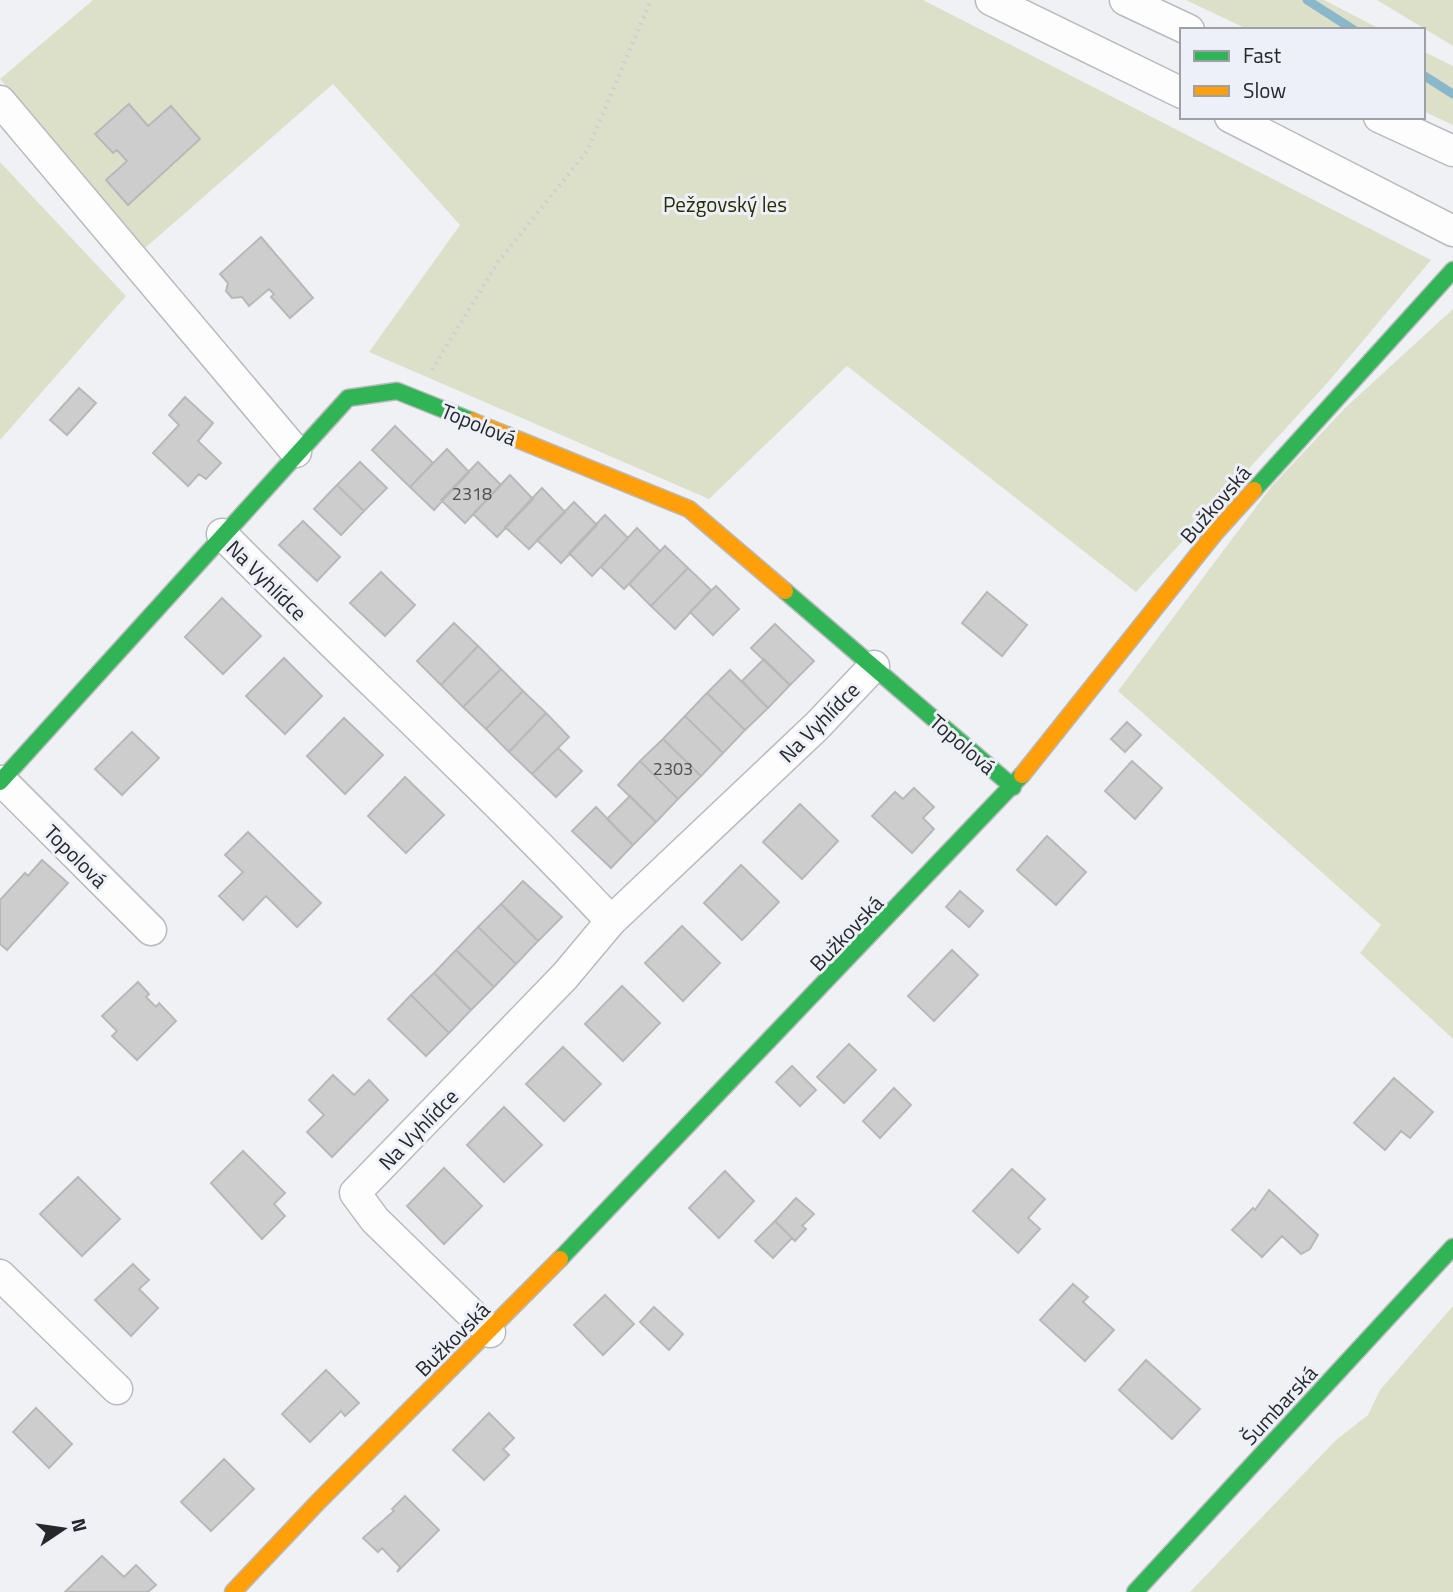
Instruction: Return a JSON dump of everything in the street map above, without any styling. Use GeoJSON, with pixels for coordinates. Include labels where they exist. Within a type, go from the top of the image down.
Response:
{"type":"FeatureCollection","features":[{"type":"Feature","properties":{"kind":"street"},"geometry":{"type":"LineString","coordinates":[[991,0],[1180,92]]}},
{"type":"Feature","properties":{"kind":"street"},"geometry":{"type":"LineString","coordinates":[[1125,0],[1185,28]]}},
{"type":"Feature","properties":{"kind":"street"},"geometry":{"type":"LineString","coordinates":[[0,101],[296,452]]}},
{"type":"Feature","properties":{"kind":"street"},"geometry":{"type":"LineString","coordinates":[[1234,119],[1453,231]]}},
{"type":"Feature","properties":{"kind":"street"},"geometry":{"type":"LineString","coordinates":[[1383,119],[1453,151]]}},
{"type":"Feature","properties":{"kind":"street","name":"Bužkovská"},"geometry":{"type":"LineString","coordinates":[[233,1592],[318,1502],[490,1332],[1013,788],[1215,533],[1453,270]]}},
{"type":"Feature","properties":{"kind":"street","name":"Topolová"},"geometry":{"type":"LineString","coordinates":[[151,930],[1,781],[296,452],[348,398],[397,391],[689,509],[1013,788]]}},
{"type":"Feature","properties":{"kind":"street","name":"Na Vyhlídce"},"geometry":{"type":"LineString","coordinates":[[222,534],[324,638],[535,839],[611,921]]}},
{"type":"Feature","properties":{"kind":"street","name":"Na Vyhlídce"},"geometry":{"type":"LineString","coordinates":[[490,1332],[375,1220],[355,1193],[565,976],[611,921],[817,726],[874,666]]}},
{"type":"Feature","properties":{"kind":"street","name":"Šumbarská"},"geometry":{"type":"LineString","coordinates":[[1135,1592],[1453,1247]]}},
{"type":"Feature","properties":{"kind":"street"},"geometry":{"type":"LineString","coordinates":[[0,1275],[117,1389]]}},
{"type":"Feature","properties":{"kind":"path"},"geometry":{"type":"LineString","coordinates":[[397,391],[433,369],[498,262],[587,150],[651,0]]}},
{"type":"Feature","properties":{"kind":"green space","name":"Pežgovský les"},"geometry":{"type":"Polygon","coordinates":[[[93,0],[923,0],[1431,260],[1329,381],[1136,592],[847,366],[709,499],[369,352],[460,225],[333,84],[145,248],[0,79],[93,0]]]}},
{"type":"Feature","properties":{"kind":"green space"},"geometry":{"type":"Polygon","coordinates":[[[1186,0],[1324,0],[1378,28],[1245,28],[1186,0]]]}},
{"type":"Feature","properties":{"kind":"green space"},"geometry":{"type":"Polygon","coordinates":[[[1377,0],[1453,0],[1453,46],[1377,0]]]}},
{"type":"Feature","properties":{"kind":"green space"},"geometry":{"type":"Polygon","coordinates":[[[1425,52],[1453,66],[1453,125],[1425,112],[1425,52]]]}},
{"type":"Feature","properties":{"kind":"green space"},"geometry":{"type":"Polygon","coordinates":[[[0,162],[126,296],[0,440],[0,162]]]}},
{"type":"Feature","properties":{"kind":"green space"},"geometry":{"type":"Polygon","coordinates":[[[1453,309],[1453,1039],[1360,953],[1381,925],[1118,691],[1271,487],[1345,408],[1453,309]]]}},
{"type":"Feature","properties":{"kind":"green space"},"geometry":{"type":"Polygon","coordinates":[[[1453,1306],[1453,1592],[1190,1592],[1336,1440],[1368,1415],[1380,1390],[1453,1306]]]}},
{"type":"Feature","properties":{"kind":"building"},"geometry":{"type":"Polygon","coordinates":[[[129,104],[148,126],[171,106],[200,139],[128,205],[106,180],[127,161],[117,150],[113,153],[95,134],[129,104]]]}},
{"type":"Feature","properties":{"kind":"building"},"geometry":{"type":"Polygon","coordinates":[[[261,237],[313,298],[290,318],[271,297],[274,294],[269,289],[249,306],[242,297],[232,298],[226,291],[228,283],[220,274],[261,237]]]}},
{"type":"Feature","properties":{"kind":"building"},"geometry":{"type":"Polygon","coordinates":[[[79,388],[96,403],[67,435],[50,420],[79,388]]]}},
{"type":"Feature","properties":{"kind":"building"},"geometry":{"type":"Polygon","coordinates":[[[185,397],[213,423],[198,441],[221,463],[206,479],[199,474],[188,486],[153,453],[179,425],[169,415],[185,397]]]}},
{"type":"Feature","properties":{"kind":"building"},"geometry":{"type":"Polygon","coordinates":[[[395,426],[433,463],[410,487],[372,450],[395,426]]]}},
{"type":"Feature","properties":{"kind":"building"},"geometry":{"type":"Polygon","coordinates":[[[447,449],[469,472],[434,510],[410,487],[447,449]]]}},
{"type":"Feature","properties":{"kind":"building"},"geometry":{"type":"Polygon","coordinates":[[[360,462],[387,488],[364,511],[337,485],[360,462]]]}},
{"type":"Feature","properties":{"kind":"building"},"geometry":{"type":"Polygon","coordinates":[[[478,462],[501,485],[465,523],[441,500],[478,462]]]}},
{"type":"Feature","properties":{"kind":"building"},"geometry":{"type":"Polygon","coordinates":[[[510,475],[533,499],[497,537],[473,514],[510,475]]]}},
{"type":"Feature","properties":{"kind":"building"},"geometry":{"type":"Polygon","coordinates":[[[337,485],[364,511],[341,535],[314,509],[337,485]]]}},
{"type":"Feature","properties":{"kind":"building"},"geometry":{"type":"Polygon","coordinates":[[[542,488],[565,512],[529,549],[505,527],[542,488]]]}},
{"type":"Feature","properties":{"kind":"building"},"geometry":{"type":"Polygon","coordinates":[[[574,502],[597,525],[561,563],[537,540],[574,502]]]}},
{"type":"Feature","properties":{"kind":"building"},"geometry":{"type":"Polygon","coordinates":[[[605,515],[628,538],[592,576],[569,553],[605,515]]]}},
{"type":"Feature","properties":{"kind":"building"},"geometry":{"type":"Polygon","coordinates":[[[303,521],[340,557],[317,581],[279,545],[303,521]]]}},
{"type":"Feature","properties":{"kind":"building"},"geometry":{"type":"Polygon","coordinates":[[[637,528],[660,551],[624,589],[601,567],[637,528]]]}},
{"type":"Feature","properties":{"kind":"building"},"geometry":{"type":"Polygon","coordinates":[[[665,546],[688,568],[651,606],[629,584],[665,546]]]}},
{"type":"Feature","properties":{"kind":"building"},"geometry":{"type":"Polygon","coordinates":[[[688,568],[711,590],[675,629],[651,606],[688,568]]]}},
{"type":"Feature","properties":{"kind":"building"},"geometry":{"type":"Polygon","coordinates":[[[381,572],[415,605],[385,636],[350,603],[381,572]]]}},
{"type":"Feature","properties":{"kind":"building"},"geometry":{"type":"Polygon","coordinates":[[[716,586],[739,609],[713,635],[690,612],[716,586]]]}},
{"type":"Feature","properties":{"kind":"building"},"geometry":{"type":"Polygon","coordinates":[[[987,592],[1027,625],[1002,656],[962,623],[987,592]]]}},
{"type":"Feature","properties":{"kind":"building"},"geometry":{"type":"Polygon","coordinates":[[[222,598],[261,636],[223,674],[185,637],[222,598]]]}},
{"type":"Feature","properties":{"kind":"building"},"geometry":{"type":"Polygon","coordinates":[[[454,623],[478,646],[441,685],[417,661],[454,623]]]}},
{"type":"Feature","properties":{"kind":"building"},"geometry":{"type":"Polygon","coordinates":[[[775,624],[814,661],[790,685],[751,648],[775,624]]]}},
{"type":"Feature","properties":{"kind":"building"},"geometry":{"type":"Polygon","coordinates":[[[478,646],[501,669],[463,707],[441,685],[478,646]]]}},
{"type":"Feature","properties":{"kind":"building"},"geometry":{"type":"Polygon","coordinates":[[[284,658],[322,696],[285,734],[246,696],[284,658]]]}},
{"type":"Feature","properties":{"kind":"building"},"geometry":{"type":"Polygon","coordinates":[[[764,659],[790,685],[768,708],[742,681],[764,659]]]}},
{"type":"Feature","properties":{"kind":"building"},"geometry":{"type":"Polygon","coordinates":[[[501,669],[523,691],[486,729],[463,707],[501,669]]]}},
{"type":"Feature","properties":{"kind":"building"},"geometry":{"type":"Polygon","coordinates":[[[730,670],[768,708],[745,730],[707,693],[730,670]]]}},
{"type":"Feature","properties":{"kind":"building"},"geometry":{"type":"Polygon","coordinates":[[[523,691],[546,713],[509,752],[486,729],[523,691]]]}},
{"type":"Feature","properties":{"kind":"building"},"geometry":{"type":"Polygon","coordinates":[[[707,693],[745,730],[723,753],[685,716],[707,693]]]}},
{"type":"Feature","properties":{"kind":"building"},"geometry":{"type":"Polygon","coordinates":[[[546,713],[569,737],[532,774],[509,752],[546,713]]]}},
{"type":"Feature","properties":{"kind":"building"},"geometry":{"type":"Polygon","coordinates":[[[685,716],[723,753],[701,776],[663,739],[685,716]]]}},
{"type":"Feature","properties":{"kind":"building"},"geometry":{"type":"Polygon","coordinates":[[[344,718],[383,755],[345,794],[307,756],[344,718]]]}},
{"type":"Feature","properties":{"kind":"building"},"geometry":{"type":"Polygon","coordinates":[[[1127,722],[1141,735],[1125,752],[1111,739],[1127,722]]]}},
{"type":"Feature","properties":{"kind":"building"},"geometry":{"type":"Polygon","coordinates":[[[132,732],[159,758],[122,795],[95,769],[132,732]]]}},
{"type":"Feature","properties":{"kind":"building"},"geometry":{"type":"Polygon","coordinates":[[[663,739],[701,776],[678,799],[640,761],[663,739]]]}},
{"type":"Feature","properties":{"kind":"building"},"geometry":{"type":"Polygon","coordinates":[[[558,748],[582,771],[556,797],[532,774],[558,748]]]}},
{"type":"Feature","properties":{"kind":"building"},"geometry":{"type":"Polygon","coordinates":[[[640,761],[678,799],[656,822],[618,785],[640,761]]]}},
{"type":"Feature","properties":{"kind":"building"},"geometry":{"type":"Polygon","coordinates":[[[1132,761],[1162,788],[1135,819],[1105,791],[1132,761]]]}},
{"type":"Feature","properties":{"kind":"building"},"geometry":{"type":"Polygon","coordinates":[[[405,777],[444,815],[406,853],[368,816],[405,777]]]}},
{"type":"Feature","properties":{"kind":"building"},"geometry":{"type":"Polygon","coordinates":[[[914,788],[934,807],[923,818],[934,829],[912,853],[872,816],[895,792],[903,799],[914,788]]]}},
{"type":"Feature","properties":{"kind":"building"},"geometry":{"type":"Polygon","coordinates":[[[630,796],[656,822],[633,845],[607,819],[630,796]]]}},
{"type":"Feature","properties":{"kind":"building"},"geometry":{"type":"Polygon","coordinates":[[[800,804],[838,841],[802,879],[763,842],[800,804]]]}},
{"type":"Feature","properties":{"kind":"building"},"geometry":{"type":"Polygon","coordinates":[[[596,807],[633,845],[611,868],[572,831],[596,807]]]}},
{"type":"Feature","properties":{"kind":"building"},"geometry":{"type":"Polygon","coordinates":[[[248,832],[321,903],[297,927],[266,896],[243,920],[219,896],[243,872],[225,855],[248,832]]]}},
{"type":"Feature","properties":{"kind":"building"},"geometry":{"type":"Polygon","coordinates":[[[1047,836],[1086,872],[1056,905],[1017,870],[1047,836]]]}},
{"type":"Feature","properties":{"kind":"building"},"geometry":{"type":"Polygon","coordinates":[[[42,860],[68,883],[7,950],[0,944],[0,900],[25,873],[28,876],[42,860]]]}},
{"type":"Feature","properties":{"kind":"building"},"geometry":{"type":"Polygon","coordinates":[[[741,865],[779,902],[742,940],[704,903],[741,865]]]}},
{"type":"Feature","properties":{"kind":"building"},"geometry":{"type":"Polygon","coordinates":[[[523,881],[562,917],[538,941],[501,904],[523,881]]]}},
{"type":"Feature","properties":{"kind":"building"},"geometry":{"type":"Polygon","coordinates":[[[960,891],[983,911],[969,927],[946,907],[960,891]]]}},
{"type":"Feature","properties":{"kind":"building"},"geometry":{"type":"Polygon","coordinates":[[[501,904],[538,941],[516,964],[478,927],[501,904]]]}},
{"type":"Feature","properties":{"kind":"building"},"geometry":{"type":"Polygon","coordinates":[[[682,926],[720,963],[683,1001],[645,963],[682,926]]]}},
{"type":"Feature","properties":{"kind":"building"},"geometry":{"type":"Polygon","coordinates":[[[478,927],[516,964],[494,987],[456,950],[478,927]]]}},
{"type":"Feature","properties":{"kind":"building"},"geometry":{"type":"Polygon","coordinates":[[[456,950],[494,987],[471,1010],[434,973],[456,950]]]}},
{"type":"Feature","properties":{"kind":"building"},"geometry":{"type":"Polygon","coordinates":[[[952,950],[978,975],[934,1021],[908,996],[952,950]]]}},
{"type":"Feature","properties":{"kind":"building"},"geometry":{"type":"Polygon","coordinates":[[[434,973],[471,1010],[449,1033],[411,995],[434,973]]]}},
{"type":"Feature","properties":{"kind":"building"},"geometry":{"type":"Polygon","coordinates":[[[138,982],[149,994],[146,997],[156,1007],[159,1003],[176,1021],[137,1060],[112,1036],[117,1031],[102,1016],[138,982]]]}},
{"type":"Feature","properties":{"kind":"building"},"geometry":{"type":"Polygon","coordinates":[[[622,986],[660,1023],[623,1061],[585,1024],[622,986]]]}},
{"type":"Feature","properties":{"kind":"building"},"geometry":{"type":"Polygon","coordinates":[[[411,995],[449,1033],[426,1056],[388,1019],[411,995]]]}},
{"type":"Feature","properties":{"kind":"building"},"geometry":{"type":"Polygon","coordinates":[[[849,1044],[876,1070],[844,1103],[817,1077],[849,1044]]]}},
{"type":"Feature","properties":{"kind":"building"},"geometry":{"type":"Polygon","coordinates":[[[563,1047],[601,1084],[564,1121],[526,1084],[563,1047]]]}},
{"type":"Feature","properties":{"kind":"building"},"geometry":{"type":"Polygon","coordinates":[[[792,1066],[816,1090],[800,1106],[776,1082],[792,1066]]]}},
{"type":"Feature","properties":{"kind":"building"},"geometry":{"type":"Polygon","coordinates":[[[333,1075],[354,1095],[369,1080],[388,1100],[332,1157],[307,1132],[324,1115],[309,1100],[333,1075]]]}},
{"type":"Feature","properties":{"kind":"building"},"geometry":{"type":"Polygon","coordinates":[[[1394,1078],[1433,1112],[1410,1138],[1401,1131],[1385,1150],[1354,1123],[1394,1078]]]}},
{"type":"Feature","properties":{"kind":"building"},"geometry":{"type":"Polygon","coordinates":[[[894,1088],[911,1105],[880,1138],[863,1121],[894,1088]]]}},
{"type":"Feature","properties":{"kind":"building"},"geometry":{"type":"Polygon","coordinates":[[[504,1107],[542,1145],[504,1182],[467,1145],[504,1107]]]}},
{"type":"Feature","properties":{"kind":"building"},"geometry":{"type":"Polygon","coordinates":[[[243,1151],[285,1193],[274,1204],[285,1216],[262,1239],[211,1183],[243,1151]]]}},
{"type":"Feature","properties":{"kind":"building"},"geometry":{"type":"Polygon","coordinates":[[[444,1168],[482,1206],[444,1244],[407,1206],[444,1168]]]}},
{"type":"Feature","properties":{"kind":"building"},"geometry":{"type":"Polygon","coordinates":[[[1012,1169],[1045,1199],[1028,1218],[1040,1229],[1018,1253],[973,1211],[1012,1169]]]}},
{"type":"Feature","properties":{"kind":"building"},"geometry":{"type":"Polygon","coordinates":[[[725,1171],[754,1201],[719,1238],[689,1208],[725,1171]]]}},
{"type":"Feature","properties":{"kind":"building"},"geometry":{"type":"Polygon","coordinates":[[[78,1177],[120,1219],[82,1256],[40,1214],[78,1177]]]}},
{"type":"Feature","properties":{"kind":"building"},"geometry":{"type":"Polygon","coordinates":[[[1269,1190],[1318,1235],[1310,1249],[1301,1254],[1282,1236],[1262,1257],[1232,1230],[1253,1208],[1255,1210],[1269,1190]]]}},
{"type":"Feature","properties":{"kind":"building"},"geometry":{"type":"Polygon","coordinates":[[[796,1198],[814,1214],[802,1226],[806,1229],[795,1241],[775,1221],[796,1198]]]}},
{"type":"Feature","properties":{"kind":"building"},"geometry":{"type":"Polygon","coordinates":[[[775,1221],[792,1238],[773,1258],[755,1241],[775,1221]]]}},
{"type":"Feature","properties":{"kind":"building"},"geometry":{"type":"Polygon","coordinates":[[[133,1264],[149,1280],[139,1289],[158,1308],[131,1336],[95,1300],[133,1264]]]}},
{"type":"Feature","properties":{"kind":"building"},"geometry":{"type":"Polygon","coordinates":[[[1073,1284],[1088,1297],[1083,1302],[1114,1330],[1085,1361],[1040,1320],[1073,1284]]]}},
{"type":"Feature","properties":{"kind":"building"},"geometry":{"type":"Polygon","coordinates":[[[605,1295],[634,1324],[603,1355],[574,1325],[605,1295]]]}},
{"type":"Feature","properties":{"kind":"building"},"geometry":{"type":"Polygon","coordinates":[[[654,1307],[683,1334],[669,1350],[640,1322],[654,1307]]]}},
{"type":"Feature","properties":{"kind":"building"},"geometry":{"type":"Polygon","coordinates":[[[1146,1360],[1200,1409],[1172,1439],[1119,1390],[1146,1360]]]}},
{"type":"Feature","properties":{"kind":"building"},"geometry":{"type":"Polygon","coordinates":[[[326,1370],[359,1403],[345,1416],[341,1411],[310,1442],[282,1414],[326,1370]]]}},
{"type":"Feature","properties":{"kind":"building"},"geometry":{"type":"Polygon","coordinates":[[[36,1408],[72,1444],[49,1468],[13,1432],[36,1408]]]}},
{"type":"Feature","properties":{"kind":"building"},"geometry":{"type":"Polygon","coordinates":[[[489,1413],[514,1438],[503,1449],[509,1455],[484,1480],[453,1450],[489,1413]]]}},
{"type":"Feature","properties":{"kind":"building"},"geometry":{"type":"Polygon","coordinates":[[[224,1459],[254,1489],[211,1531],[181,1502],[224,1459]]]}},
{"type":"Feature","properties":{"kind":"building"},"geometry":{"type":"Polygon","coordinates":[[[405,1496],[439,1530],[397,1572],[400,1567],[382,1548],[378,1552],[363,1538],[394,1511],[392,1509],[405,1496]]]}},
{"type":"Feature","properties":{"kind":"building"},"geometry":{"type":"Polygon","coordinates":[[[102,1556],[124,1577],[136,1565],[156,1585],[148,1592],[65,1592],[102,1556]]]}},
{"type":"Feature","properties":{"kind":"waterway"},"geometry":{"type":"LineString","coordinates":[[1307,0],[1351,28]]}},
{"type":"Feature","properties":{"kind":"waterway"},"geometry":{"type":"LineString","coordinates":[[1425,76],[1453,94]]}},
{"type":"Feature","properties":{"kind":"traffic: fast"},"geometry":{"type":"LineString","coordinates":[[1254,490],[1453,270]]}},
{"type":"Feature","properties":{"kind":"traffic: fast"},"geometry":{"type":"LineString","coordinates":[[0,782],[348,398],[397,391],[472,421]]}},
{"type":"Feature","properties":{"kind":"traffic: fast"},"geometry":{"type":"LineString","coordinates":[[785,591],[1013,787]]}},
{"type":"Feature","properties":{"kind":"traffic: fast"},"geometry":{"type":"LineString","coordinates":[[560,1259],[1022,775]]}},
{"type":"Feature","properties":{"kind":"traffic: fast"},"geometry":{"type":"LineString","coordinates":[[1135,1592],[1453,1247]]}},
{"type":"Feature","properties":{"kind":"traffic: slow"},"geometry":{"type":"LineString","coordinates":[[472,421],[689,509],[785,591]]}},
{"type":"Feature","properties":{"kind":"traffic: slow"},"geometry":{"type":"LineString","coordinates":[[1022,775],[1215,533],[1254,490]]}},
{"type":"Feature","properties":{"kind":"traffic: slow"},"geometry":{"type":"LineString","coordinates":[[233,1592],[318,1502],[560,1259]]}}]}
